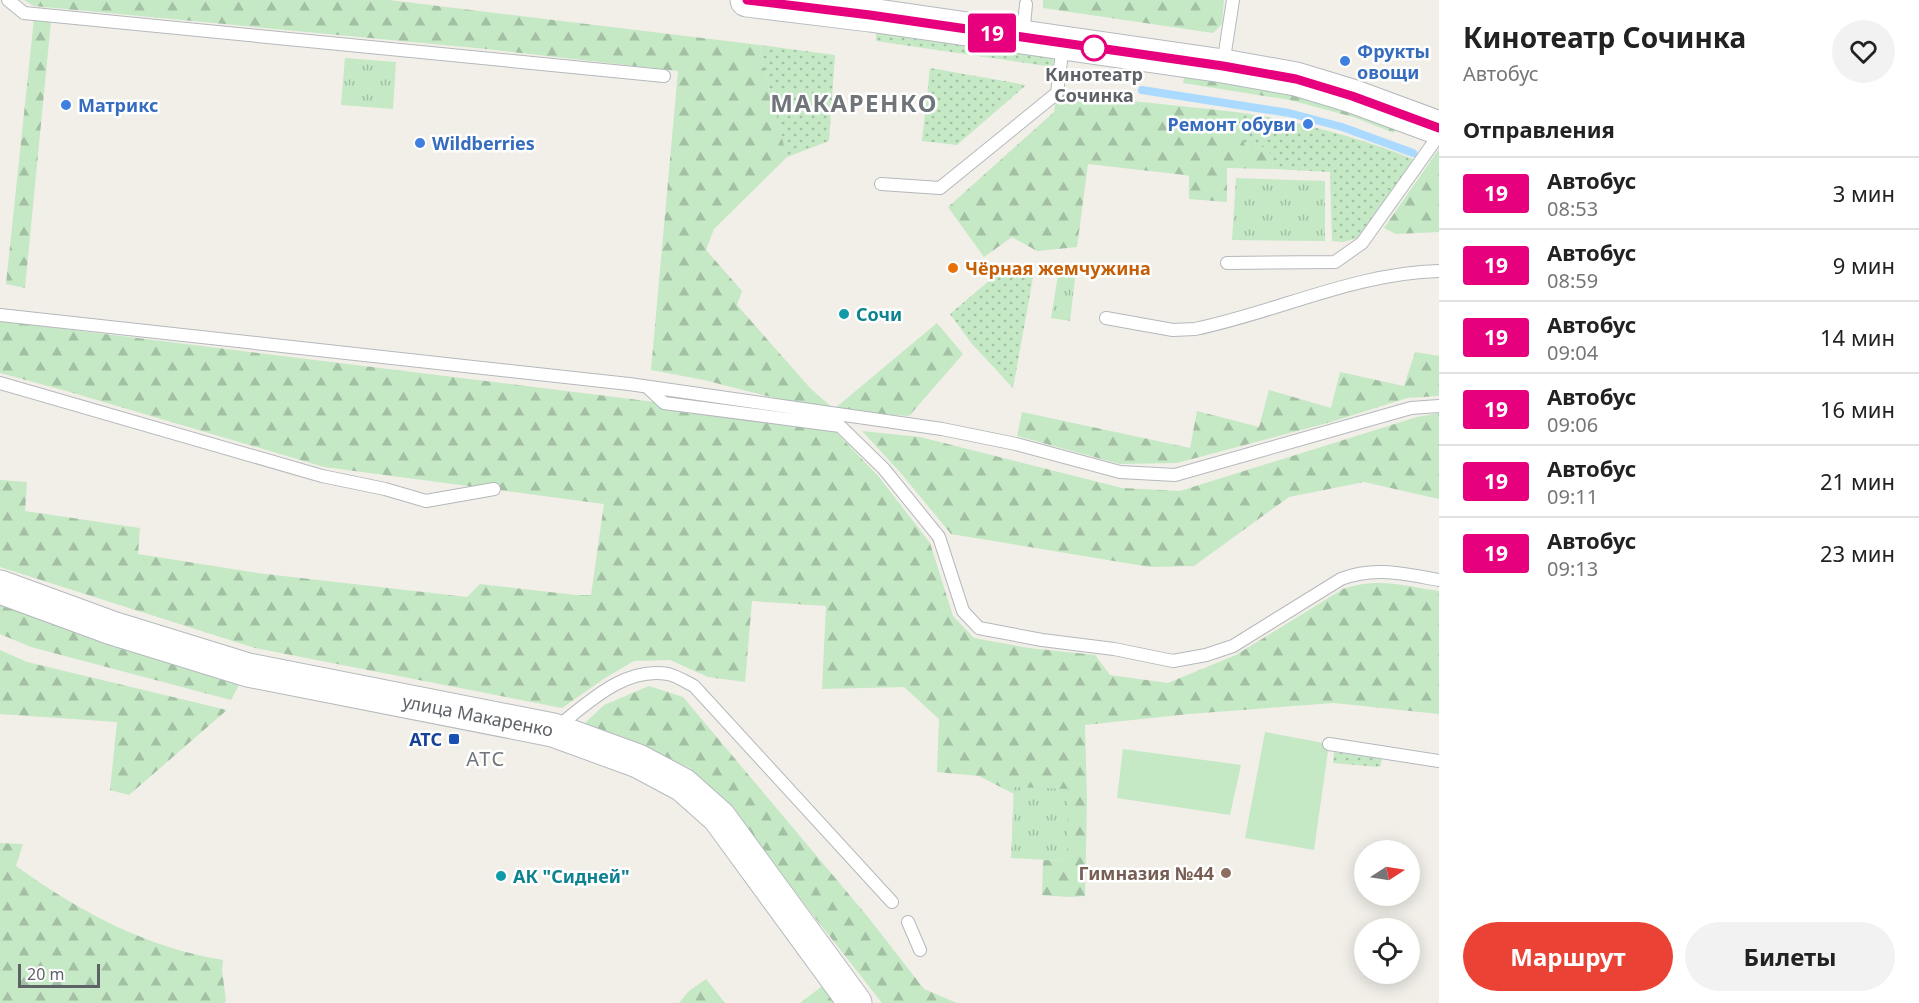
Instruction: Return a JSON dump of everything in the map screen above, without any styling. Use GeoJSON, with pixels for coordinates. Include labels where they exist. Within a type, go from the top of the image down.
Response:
{"type":"FeatureCollection","features":[{"type":"Feature","properties":{"kind":"street"},"geometry":{"type":"LineString","coordinates":[[747,0],[896,14],[1023,38],[1223,66],[1296,79],[1352,96],[1439,128]]}},
{"type":"Feature","properties":{"kind":"street","name":"улица Макаренко"},"geometry":{"type":"LineString","coordinates":[[0,587],[112,628],[248,670],[553,730],[638,761],[683,785],[719,817],[855,1003]]}},
{"type":"Feature","properties":{"kind":"lane"},"geometry":{"type":"LineString","coordinates":[[8,0],[24,13],[664,76]]}},
{"type":"Feature","properties":{"kind":"lane"},"geometry":{"type":"LineString","coordinates":[[1223,66],[1233,0]]}},
{"type":"Feature","properties":{"kind":"lane"},"geometry":{"type":"LineString","coordinates":[[1023,38],[1026,4]]}},
{"type":"Feature","properties":{"kind":"lane"},"geometry":{"type":"LineString","coordinates":[[881,184],[940,188],[1057,93],[1063,44]]}},
{"type":"Feature","properties":{"kind":"lane"},"geometry":{"type":"LineString","coordinates":[[1227,263],[1335,262],[1362,243],[1439,135]]}},
{"type":"Feature","properties":{"kind":"lane"},"geometry":{"type":"LineString","coordinates":[[1106,318],[1173,330],[1195,329],[1343,286],[1419,272],[1439,271]]}},
{"type":"Feature","properties":{"kind":"lane"},"geometry":{"type":"LineString","coordinates":[[0,315],[647,387],[942,429],[1016,444],[1120,472],[1175,475],[1411,408],[1439,406]]}},
{"type":"Feature","properties":{"kind":"lane"},"geometry":{"type":"LineString","coordinates":[[0,383],[322,476],[385,489],[426,501],[494,489]]}},
{"type":"Feature","properties":{"kind":"lane"},"geometry":{"type":"LineString","coordinates":[[647,387],[664,403],[840,426],[884,469],[939,537],[963,611],[979,628],[1042,640],[1114,649],[1173,661],[1206,655],[1233,646],[1341,579],[1356,573],[1381,570],[1439,580]]}},
{"type":"Feature","properties":{"kind":"lane"},"geometry":{"type":"LineString","coordinates":[[553,730],[614,684],[648,673],[669,675],[694,686],[892,902]]}},
{"type":"Feature","properties":{"kind":"lane"},"geometry":{"type":"LineString","coordinates":[[1329,744],[1439,761]]}},
{"type":"Feature","properties":{"kind":"lane"},"geometry":{"type":"LineString","coordinates":[[909,922],[920,950]]}},
{"type":"Feature","properties":{"kind":"green space"},"geometry":{"type":"Polygon","coordinates":[[[24,0],[389,0],[760,45],[787,157],[714,229],[706,250],[742,291],[737,305],[811,389],[834,409],[937,323],[963,354],[909,416],[836,411],[651,370],[678,71],[486,49],[34,6],[24,0]]]}},
{"type":"Feature","properties":{"kind":"green space"},"geometry":{"type":"Polygon","coordinates":[[[1043,0],[1224,0],[1222,24],[1213,33],[1043,8],[1043,0]]]}},
{"type":"Feature","properties":{"kind":"green space"},"geometry":{"type":"Polygon","coordinates":[[[34,19],[51,21],[25,288],[6,284],[34,19]]]}},
{"type":"Feature","properties":{"kind":"green space"},"geometry":{"type":"Polygon","coordinates":[[[876,25],[1055,49],[1053,67],[876,41],[876,25]]]}},
{"type":"Feature","properties":{"kind":"green space"},"geometry":{"type":"Polygon","coordinates":[[[760,45],[835,55],[829,141],[787,157],[760,45]]]}},
{"type":"Feature","properties":{"kind":"green space"},"geometry":{"type":"Polygon","coordinates":[[[345,58],[396,62],[393,109],[341,105],[345,58]]]}},
{"type":"Feature","properties":{"kind":"green space"},"geometry":{"type":"Polygon","coordinates":[[[930,68],[1026,85],[957,145],[922,141],[930,68]]]}},
{"type":"Feature","properties":{"kind":"green space"},"geometry":{"type":"Polygon","coordinates":[[[1185,71],[1291,87],[1397,120],[1394,133],[1353,117],[1290,100],[1183,83],[1185,71]]]}},
{"type":"Feature","properties":{"kind":"green space"},"geometry":{"type":"Polygon","coordinates":[[[1057,93],[1236,112],[1245,146],[1268,147],[1274,169],[1227,168],[1227,202],[1189,199],[1189,176],[1088,164],[1077,247],[1037,251],[1012,237],[984,257],[948,207],[1054,112],[1057,93]]]}},
{"type":"Feature","properties":{"kind":"green space"},"geometry":{"type":"Polygon","coordinates":[[[1236,112],[1326,130],[1413,159],[1393,192],[1358,238],[1343,242],[1332,241],[1330,172],[1274,169],[1268,148],[1245,146],[1236,112]]]}},
{"type":"Feature","properties":{"kind":"green space"},"geometry":{"type":"Polygon","coordinates":[[[1439,149],[1439,232],[1396,234],[1384,228],[1439,149]]]}},
{"type":"Feature","properties":{"kind":"green space"},"geometry":{"type":"Polygon","coordinates":[[[1236,178],[1325,181],[1325,241],[1232,240],[1236,178]]]}},
{"type":"Feature","properties":{"kind":"green space"},"geometry":{"type":"Polygon","coordinates":[[[1013,267],[1034,272],[1013,388],[972,344],[950,314],[989,281],[1013,267]]]}},
{"type":"Feature","properties":{"kind":"green space"},"geometry":{"type":"Polygon","coordinates":[[[1058,275],[1075,278],[1070,321],[1051,318],[1058,275]]]}},
{"type":"Feature","properties":{"kind":"green space"},"geometry":{"type":"Polygon","coordinates":[[[0,321],[820,424],[835,431],[879,477],[930,543],[953,616],[974,638],[1029,648],[1095,655],[1110,675],[1168,683],[1236,655],[1343,589],[1356,585],[1380,583],[1439,591],[1439,714],[1334,703],[1189,714],[1085,725],[1087,800],[1085,896],[1042,895],[1043,860],[1067,861],[1014,787],[1014,794],[979,776],[937,772],[939,719],[904,687],[822,689],[826,606],[752,601],[745,682],[708,677],[670,660],[634,661],[562,708],[255,648],[0,567],[0,480],[27,482],[25,511],[140,528],[138,554],[257,573],[467,597],[480,584],[591,595],[604,504],[324,467],[0,373],[0,321]]]}},
{"type":"Feature","properties":{"kind":"green space"},"geometry":{"type":"Polygon","coordinates":[[[1415,352],[1439,356],[1439,396],[1407,398],[1331,422],[1177,463],[1120,464],[1017,436],[1022,412],[1190,448],[1197,411],[1259,427],[1269,390],[1331,408],[1340,372],[1404,386],[1415,352]]]}},
{"type":"Feature","properties":{"kind":"green space"},"geometry":{"type":"Polygon","coordinates":[[[1439,413],[1439,499],[1364,482],[1289,497],[1194,566],[1150,567],[951,534],[899,471],[862,431],[920,437],[1122,488],[1180,491],[1417,417],[1439,413]]]}},
{"type":"Feature","properties":{"kind":"green space"},"geometry":{"type":"Polygon","coordinates":[[[0,602],[236,674],[239,685],[231,700],[31,647],[0,634],[0,602]]]}},
{"type":"Feature","properties":{"kind":"green space"},"geometry":{"type":"Polygon","coordinates":[[[0,650],[27,662],[227,710],[129,795],[110,790],[117,722],[0,714],[0,650]]]}},
{"type":"Feature","properties":{"kind":"green space"},"geometry":{"type":"Polygon","coordinates":[[[649,686],[683,697],[868,917],[924,989],[957,1003],[882,1003],[726,804],[690,768],[584,724],[604,705],[649,686]]]}},
{"type":"Feature","properties":{"kind":"green space"},"geometry":{"type":"Polygon","coordinates":[[[1265,732],[1329,744],[1314,850],[1245,838],[1265,732]]]}},
{"type":"Feature","properties":{"kind":"green space"},"geometry":{"type":"Polygon","coordinates":[[[1123,749],[1241,765],[1230,815],[1117,798],[1123,749]]]}},
{"type":"Feature","properties":{"kind":"green space"},"geometry":{"type":"Polygon","coordinates":[[[1334,752],[1382,759],[1380,767],[1333,763],[1334,752]]]}},
{"type":"Feature","properties":{"kind":"green space"},"geometry":{"type":"Polygon","coordinates":[[[1014,787],[1068,789],[1067,861],[1011,858],[1014,787]]]}},
{"type":"Feature","properties":{"kind":"green space"},"geometry":{"type":"Polygon","coordinates":[[[0,843],[23,844],[16,866],[89,912],[140,937],[167,947],[223,960],[226,1001],[224,1003],[0,1003],[0,843]]]}},
{"type":"Feature","properties":{"kind":"green space"},"geometry":{"type":"Polygon","coordinates":[[[706,979],[725,1003],[679,1003],[689,991],[706,979]]]}},
{"type":"Feature","properties":{"kind":"green space"},"geometry":{"type":"Polygon","coordinates":[[[825,984],[841,1003],[800,1003],[825,984]]]}},
{"type":"Feature","properties":{"kind":"waterway"},"geometry":{"type":"LineString","coordinates":[[1142,90],[1289,113],[1342,127],[1413,153]]}},
{"type":"Feature","properties":{"kind":"bus line","name":"19"},"geometry":{"type":"LineString","coordinates":[[747,0],[870,15],[1223,66],[1296,79],[1352,96],[1439,128]]}},
{"type":"Feature","properties":{"kind":"place","name":"Кинотеатр Сочинка"},"geometry":{"type":"Point","coordinates":[1094,48]}},
{"type":"Feature","properties":{"kind":"place","name":"Фрукты овощи"},"geometry":{"type":"Point","coordinates":[1345,61]}},
{"type":"Feature","properties":{"kind":"place","name":"Матрикс"},"geometry":{"type":"Point","coordinates":[66,105]}},
{"type":"Feature","properties":{"kind":"place","name":"Ремонт обуви"},"geometry":{"type":"Point","coordinates":[1308,124]}},
{"type":"Feature","properties":{"kind":"place","name":"Wildberries"},"geometry":{"type":"Point","coordinates":[420,143]}},
{"type":"Feature","properties":{"kind":"place","name":"Чёрная жемчужина"},"geometry":{"type":"Point","coordinates":[953,268]}},
{"type":"Feature","properties":{"kind":"place","name":"Сочи"},"geometry":{"type":"Point","coordinates":[844,314]}},
{"type":"Feature","properties":{"kind":"place","name":"АТС"},"geometry":{"type":"Point","coordinates":[454,739]}},
{"type":"Feature","properties":{"kind":"place","name":"Гимназия №44"},"geometry":{"type":"Point","coordinates":[1226,873]}},
{"type":"Feature","properties":{"kind":"place","name":"АК \"Сидней\""},"geometry":{"type":"Point","coordinates":[501,876]}},
{"type":"Feature","properties":{"kind":"district","name":"МАКАРЕНКО"},"geometry":{"type":"Point","coordinates":[854,102]}},
{"type":"Feature","properties":{"kind":"district","name":"АТС"},"geometry":{"type":"Point","coordinates":[486,758]}}]}
